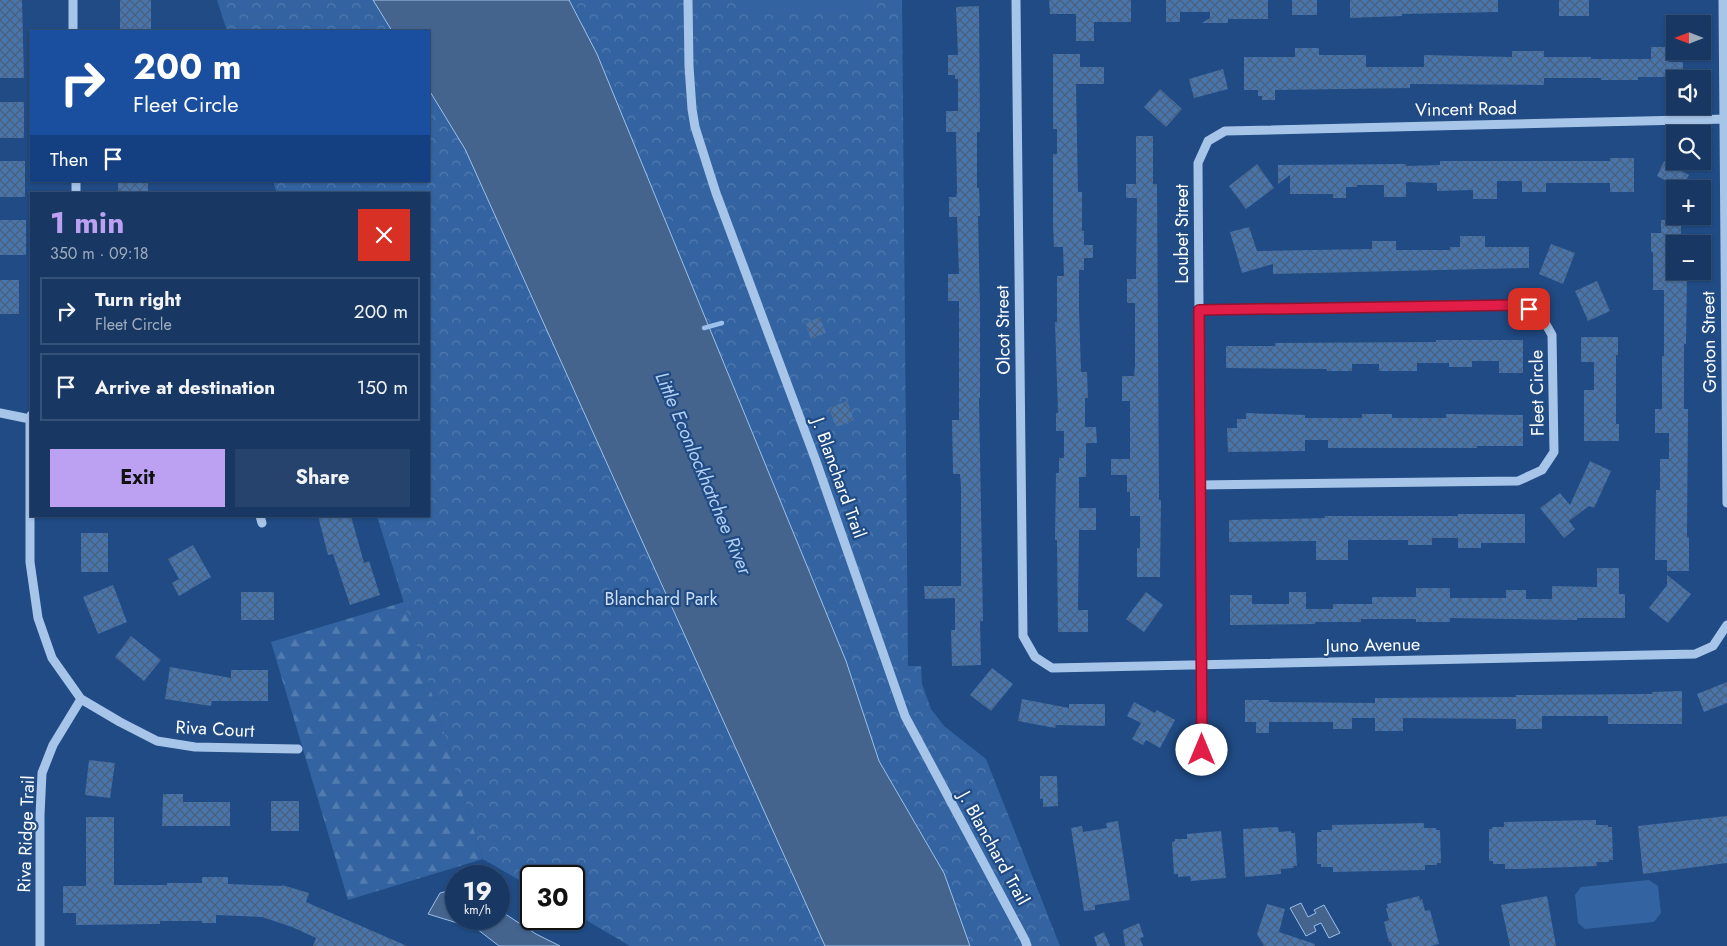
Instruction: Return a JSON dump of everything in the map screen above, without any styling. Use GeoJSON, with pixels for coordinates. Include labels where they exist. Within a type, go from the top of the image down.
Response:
{"type":"FeatureCollection","features":[{"type":"Feature","properties":{"kind":"street"},"geometry":{"type":"LineString","coordinates":[[73,0],[73,30]]}},
{"type":"Feature","properties":{"kind":"street","name":"J. Blanchard Trail"},"geometry":{"type":"LineString","coordinates":[[688,0],[689,75],[692,109],[695,127],[716,193],[816,461],[905,716],[1000,890],[1025,940],[1026,946]]}},
{"type":"Feature","properties":{"kind":"street","name":"Olcot Street"},"geometry":{"type":"LineString","coordinates":[[1016,0],[1024,636],[1035,657]]}},
{"type":"Feature","properties":{"kind":"street","name":"Groton Street"},"geometry":{"type":"LineString","coordinates":[[1723,0],[1727,503]]}},
{"type":"Feature","properties":{"kind":"street","name":"Vincent Road"},"geometry":{"type":"LineString","coordinates":[[1208,141],[1225,131],[1725,119]]}},
{"type":"Feature","properties":{"kind":"street","name":"Loubet Street"},"geometry":{"type":"LineString","coordinates":[[1202,750],[1198,162],[1208,141]]}},
{"type":"Feature","properties":{"kind":"street","name":"Fleet Circle"},"geometry":{"type":"LineString","coordinates":[[1199,310],[1517,305],[1540,314],[1552,335],[1554,452],[1542,470],[1518,481],[1200,485]]}},
{"type":"Feature","properties":{"kind":"street"},"geometry":{"type":"LineString","coordinates":[[0,413],[30,417],[30,562],[38,618],[52,658],[81,699]]}},
{"type":"Feature","properties":{"kind":"street","name":"Juno Avenue"},"geometry":{"type":"LineString","coordinates":[[1035,657],[1052,668],[1695,654],[1713,646],[1727,625]]}},
{"type":"Feature","properties":{"kind":"street","name":"Riva Court"},"geometry":{"type":"LineString","coordinates":[[81,699],[157,741],[195,747],[298,749]]}},
{"type":"Feature","properties":{"kind":"street","name":"Riva Ridge Trail"},"geometry":{"type":"LineString","coordinates":[[40,946],[40,815],[42,773],[53,745],[81,699]]}},
{"type":"Feature","properties":{"kind":"green space","name":"Blanchard Park"},"geometry":{"type":"Polygon","coordinates":[[[217,0],[902,0],[908,666],[921,666],[922,684],[931,709],[944,726],[986,759],[1060,946],[630,946],[585,919],[585,865],[520,865],[520,881],[510,875],[510,865],[493,865],[483,859],[377,517],[430,517],[430,192],[276,192],[273,182],[430,182],[430,30],[227,30],[217,0]]]}},
{"type":"Feature","properties":{"kind":"green space"},"geometry":{"type":"Polygon","coordinates":[[[742,0],[875,0],[875,11],[742,11],[742,0]]]}},
{"type":"Feature","properties":{"kind":"green space"},"geometry":{"type":"Polygon","coordinates":[[[404,602],[483,859],[463,865],[445,865],[445,871],[348,900],[271,642],[404,602]]]}},
{"type":"Feature","properties":{"kind":"green space"},"geometry":{"type":"Polygon","coordinates":[[[1649,880],[1658,886],[1661,913],[1654,922],[1585,929],[1578,923],[1575,895],[1581,887],[1649,880]]]}},
{"type":"Feature","properties":{"kind":"water","name":"Little Econlockhatchee River"},"geometry":{"type":"Polygon","coordinates":[[[373,0],[569,0],[597,54],[846,661],[879,761],[944,873],[970,946],[825,946],[465,149],[430,92],[430,30],[391,30],[373,0]]]}},
{"type":"Feature","properties":{"kind":"water"},"geometry":{"type":"Polygon","coordinates":[[[445,892],[445,919],[428,914],[440,893],[445,892]]]}},
{"type":"Feature","properties":{"kind":"water"},"geometry":{"type":"Polygon","coordinates":[[[1301,903],[1308,917],[1316,913],[1314,910],[1324,905],[1340,933],[1329,938],[1321,923],[1314,926],[1316,931],[1306,936],[1290,908],[1301,903]]]}},
{"type":"Feature","properties":{"kind":"water"},"geometry":{"type":"Polygon","coordinates":[[[510,917],[520,924],[520,930],[530,930],[560,946],[499,946],[478,930],[510,930],[510,917]]]}},
{"type":"Feature","properties":{"kind":"building"},"geometry":{"type":"Polygon","coordinates":[[[0,0],[22,0],[24,78],[0,78],[0,0]]]}},
{"type":"Feature","properties":{"kind":"building"},"geometry":{"type":"Polygon","coordinates":[[[120,0],[151,0],[151,29],[120,29],[120,0]]]}},
{"type":"Feature","properties":{"kind":"building"},"geometry":{"type":"Polygon","coordinates":[[[1049,0],[1131,0],[1131,22],[1094,22],[1094,41],[1076,41],[1076,14],[1050,14],[1049,0]]]}},
{"type":"Feature","properties":{"kind":"building"},"geometry":{"type":"Polygon","coordinates":[[[1166,0],[1268,0],[1268,19],[1228,19],[1228,23],[1202,23],[1210,18],[1210,12],[1180,12],[1180,22],[1166,22],[1166,0]]]}},
{"type":"Feature","properties":{"kind":"building"},"geometry":{"type":"Polygon","coordinates":[[[1292,0],[1317,0],[1317,15],[1292,15],[1292,0]]]}},
{"type":"Feature","properties":{"kind":"building"},"geometry":{"type":"Polygon","coordinates":[[[1350,0],[1498,0],[1498,12],[1402,14],[1402,16],[1350,18],[1350,0]]]}},
{"type":"Feature","properties":{"kind":"building"},"geometry":{"type":"Polygon","coordinates":[[[1559,0],[1589,0],[1589,16],[1559,16],[1559,0]]]}},
{"type":"Feature","properties":{"kind":"building"},"geometry":{"type":"Polygon","coordinates":[[[979,6],[980,132],[977,132],[977,188],[979,188],[980,216],[978,216],[979,398],[983,621],[980,621],[981,665],[952,666],[951,630],[955,630],[955,598],[925,599],[924,586],[961,586],[961,487],[960,474],[953,474],[952,420],[959,420],[959,301],[948,301],[948,274],[959,274],[957,217],[949,217],[949,197],[956,197],[957,193],[956,132],[946,132],[946,111],[958,111],[958,79],[955,79],[955,75],[948,75],[948,55],[958,55],[956,7],[979,6]]]}},
{"type":"Feature","properties":{"kind":"building"},"geometry":{"type":"Polygon","coordinates":[[[1651,47],[1666,47],[1666,60],[1669,60],[1669,62],[1683,62],[1683,70],[1666,70],[1666,77],[1638,77],[1638,80],[1544,78],[1544,85],[1410,84],[1410,88],[1275,90],[1275,100],[1262,100],[1262,96],[1258,96],[1258,90],[1244,90],[1244,57],[1295,57],[1295,48],[1319,48],[1319,55],[1366,55],[1366,67],[1424,67],[1424,55],[1512,57],[1512,51],[1544,51],[1544,57],[1651,59],[1651,47]]]}},
{"type":"Feature","properties":{"kind":"building"},"geometry":{"type":"Polygon","coordinates":[[[1053,54],[1080,54],[1080,67],[1104,67],[1104,84],[1076,84],[1078,192],[1082,192],[1082,231],[1084,231],[1084,245],[1093,245],[1093,258],[1084,258],[1084,270],[1079,270],[1081,372],[1087,372],[1088,398],[1085,398],[1085,427],[1096,427],[1097,443],[1086,443],[1086,477],[1079,477],[1079,508],[1096,508],[1096,530],[1079,530],[1078,610],[1088,610],[1088,632],[1058,632],[1057,540],[1055,540],[1056,473],[1059,473],[1059,458],[1064,458],[1064,431],[1056,431],[1056,413],[1058,413],[1055,322],[1057,322],[1057,276],[1064,276],[1063,247],[1054,247],[1053,154],[1057,154],[1057,129],[1053,129],[1053,54]]]}},
{"type":"Feature","properties":{"kind":"building"},"geometry":{"type":"Polygon","coordinates":[[[1223,69],[1228,89],[1194,98],[1189,79],[1223,69]]]}},
{"type":"Feature","properties":{"kind":"building"},"geometry":{"type":"Polygon","coordinates":[[[1160,89],[1182,109],[1166,127],[1144,107],[1160,89]]]}},
{"type":"Feature","properties":{"kind":"building"},"geometry":{"type":"Polygon","coordinates":[[[0,102],[24,102],[24,138],[0,138],[0,102]]]}},
{"type":"Feature","properties":{"kind":"building"},"geometry":{"type":"Polygon","coordinates":[[[1136,136],[1153,136],[1153,184],[1157,184],[1159,500],[1161,500],[1160,577],[1137,577],[1137,548],[1140,548],[1140,516],[1130,516],[1130,492],[1127,492],[1127,475],[1111,475],[1111,459],[1130,459],[1130,401],[1122,401],[1122,376],[1134,376],[1135,366],[1135,303],[1127,303],[1127,279],[1136,279],[1137,198],[1126,198],[1126,184],[1136,184],[1136,136]]]}},
{"type":"Feature","properties":{"kind":"building"},"geometry":{"type":"Polygon","coordinates":[[[1610,158],[1634,158],[1634,192],[1610,192],[1610,183],[1546,183],[1546,192],[1522,192],[1522,181],[1497,181],[1497,199],[1473,199],[1473,190],[1437,191],[1437,183],[1406,182],[1406,197],[1384,197],[1384,185],[1357,185],[1357,187],[1346,187],[1346,198],[1333,198],[1333,194],[1290,194],[1290,175],[1278,184],[1278,165],[1406,164],[1406,166],[1440,165],[1440,161],[1610,161],[1610,158]]]}},
{"type":"Feature","properties":{"kind":"building"},"geometry":{"type":"Polygon","coordinates":[[[0,161],[25,161],[25,197],[0,197],[0,161]]]}},
{"type":"Feature","properties":{"kind":"building"},"geometry":{"type":"Polygon","coordinates":[[[1664,161],[1666,162],[1666,170],[1680,170],[1689,175],[1686,180],[1666,181],[1657,176],[1664,161]]]}},
{"type":"Feature","properties":{"kind":"building"},"geometry":{"type":"Polygon","coordinates":[[[1257,164],[1274,188],[1246,209],[1229,186],[1257,164]]]}},
{"type":"Feature","properties":{"kind":"building"},"geometry":{"type":"Polygon","coordinates":[[[118,182],[148,182],[148,192],[118,192],[118,182]]]}},
{"type":"Feature","properties":{"kind":"building"},"geometry":{"type":"Polygon","coordinates":[[[0,220],[26,220],[26,255],[0,255],[0,220]]]}},
{"type":"Feature","properties":{"kind":"building"},"geometry":{"type":"Polygon","coordinates":[[[1661,220],[1666,220],[1666,225],[1681,225],[1681,235],[1666,235],[1666,280],[1687,280],[1684,409],[1688,409],[1687,537],[1689,537],[1689,571],[1667,571],[1667,560],[1655,560],[1656,490],[1660,490],[1660,459],[1669,459],[1669,433],[1655,433],[1655,409],[1662,409],[1664,290],[1653,290],[1651,233],[1661,233],[1661,220]]]}},
{"type":"Feature","properties":{"kind":"building"},"geometry":{"type":"Polygon","coordinates":[[[1249,227],[1257,251],[1372,249],[1372,241],[1396,241],[1396,250],[1450,250],[1450,247],[1460,247],[1460,236],[1485,236],[1485,247],[1529,247],[1529,268],[1273,274],[1273,264],[1242,273],[1230,232],[1249,227]]]}},
{"type":"Feature","properties":{"kind":"building"},"geometry":{"type":"Polygon","coordinates":[[[1551,244],[1575,253],[1563,284],[1539,274],[1551,244]]]}},
{"type":"Feature","properties":{"kind":"building"},"geometry":{"type":"Polygon","coordinates":[[[0,280],[19,280],[19,314],[0,314],[0,280]]]}},
{"type":"Feature","properties":{"kind":"building"},"geometry":{"type":"Polygon","coordinates":[[[1597,281],[1610,311],[1588,321],[1575,291],[1597,281]]]}},
{"type":"Feature","properties":{"kind":"building"},"geometry":{"type":"Polygon","coordinates":[[[820,317],[826,333],[811,339],[805,323],[820,317]]]}},
{"type":"Feature","properties":{"kind":"building"},"geometry":{"type":"Polygon","coordinates":[[[1581,337],[1618,337],[1618,355],[1616,355],[1616,424],[1619,424],[1619,441],[1584,441],[1584,390],[1594,390],[1594,362],[1581,362],[1581,337]]]}},
{"type":"Feature","properties":{"kind":"building"},"geometry":{"type":"Polygon","coordinates":[[[1436,340],[1523,340],[1523,373],[1499,373],[1499,361],[1472,361],[1472,367],[1449,367],[1449,363],[1417,363],[1417,371],[1379,371],[1379,364],[1352,364],[1352,371],[1226,368],[1226,346],[1275,346],[1275,343],[1436,342],[1436,340]]]}},
{"type":"Feature","properties":{"kind":"building"},"geometry":{"type":"Polygon","coordinates":[[[847,401],[854,420],[836,427],[829,408],[847,401]]]}},
{"type":"Feature","properties":{"kind":"building"},"geometry":{"type":"Polygon","coordinates":[[[1246,413],[1305,415],[1305,418],[1362,418],[1362,414],[1392,414],[1392,418],[1446,418],[1446,414],[1523,415],[1523,446],[1477,446],[1477,448],[1328,448],[1328,440],[1305,440],[1305,451],[1228,452],[1227,428],[1237,428],[1237,419],[1246,419],[1246,413]]]}},
{"type":"Feature","properties":{"kind":"building"},"geometry":{"type":"Polygon","coordinates":[[[1590,461],[1611,471],[1594,508],[1589,506],[1569,521],[1575,529],[1564,538],[1540,508],[1560,493],[1570,505],[1590,461]]]}},
{"type":"Feature","properties":{"kind":"building"},"geometry":{"type":"Polygon","coordinates":[[[1458,514],[1525,514],[1525,543],[1481,543],[1481,548],[1458,548],[1458,538],[1432,538],[1432,545],[1408,545],[1408,540],[1348,540],[1348,560],[1316,560],[1316,541],[1229,542],[1229,520],[1325,518],[1325,516],[1458,516],[1458,514]]]}},
{"type":"Feature","properties":{"kind":"building"},"geometry":{"type":"Polygon","coordinates":[[[318,517],[351,517],[364,563],[369,561],[380,595],[350,605],[333,554],[328,555],[318,517]]]}},
{"type":"Feature","properties":{"kind":"building"},"geometry":{"type":"Polygon","coordinates":[[[81,533],[108,533],[108,572],[81,572],[81,533]]]}},
{"type":"Feature","properties":{"kind":"building"},"geometry":{"type":"Polygon","coordinates":[[[193,545],[211,577],[179,596],[172,583],[179,579],[168,559],[193,545]]]}},
{"type":"Feature","properties":{"kind":"building"},"geometry":{"type":"Polygon","coordinates":[[[1597,568],[1619,568],[1619,594],[1625,594],[1625,618],[1577,618],[1577,620],[1450,618],[1450,622],[1416,622],[1416,619],[1361,619],[1361,622],[1230,625],[1230,595],[1252,595],[1252,604],[1289,604],[1289,592],[1306,592],[1306,609],[1333,609],[1333,604],[1372,604],[1372,597],[1416,597],[1416,588],[1450,588],[1450,598],[1506,598],[1506,590],[1526,590],[1526,599],[1552,599],[1552,586],[1597,587],[1597,568]]]}},
{"type":"Feature","properties":{"kind":"building"},"geometry":{"type":"Polygon","coordinates":[[[1667,575],[1691,594],[1668,623],[1649,608],[1667,585],[1667,575]]]}},
{"type":"Feature","properties":{"kind":"building"},"geometry":{"type":"Polygon","coordinates":[[[113,585],[127,622],[98,634],[83,597],[113,585]]]}},
{"type":"Feature","properties":{"kind":"building"},"geometry":{"type":"Polygon","coordinates":[[[241,592],[274,592],[274,620],[241,620],[241,592]]]}},
{"type":"Feature","properties":{"kind":"building"},"geometry":{"type":"Polygon","coordinates":[[[1146,592],[1163,605],[1144,632],[1126,619],[1146,592]]]}},
{"type":"Feature","properties":{"kind":"building"},"geometry":{"type":"Polygon","coordinates":[[[131,636],[161,660],[144,681],[115,657],[131,636]]]}},
{"type":"Feature","properties":{"kind":"building"},"geometry":{"type":"Polygon","coordinates":[[[170,667],[231,678],[231,670],[268,670],[268,701],[212,701],[211,706],[165,699],[170,667]]]}},
{"type":"Feature","properties":{"kind":"building"},"geometry":{"type":"Polygon","coordinates":[[[992,668],[1013,684],[991,711],[970,695],[992,668]]]}},
{"type":"Feature","properties":{"kind":"building"},"geometry":{"type":"Polygon","coordinates":[[[1727,682],[1727,703],[1704,712],[1697,694],[1727,682]]]}},
{"type":"Feature","properties":{"kind":"building"},"geometry":{"type":"Polygon","coordinates":[[[1682,691],[1682,724],[1608,724],[1608,716],[1542,716],[1542,729],[1516,729],[1516,719],[1403,718],[1403,731],[1375,731],[1375,718],[1352,718],[1352,729],[1333,729],[1333,722],[1269,722],[1269,733],[1256,733],[1256,722],[1245,722],[1245,700],[1375,703],[1375,698],[1652,694],[1652,692],[1682,691]]]}},
{"type":"Feature","properties":{"kind":"building"},"geometry":{"type":"Polygon","coordinates":[[[1022,699],[1069,708],[1069,704],[1105,704],[1105,726],[1056,725],[1055,728],[1018,721],[1022,699]]]}},
{"type":"Feature","properties":{"kind":"building"},"geometry":{"type":"Polygon","coordinates":[[[1134,702],[1155,713],[1157,710],[1175,720],[1160,748],[1146,740],[1143,745],[1132,739],[1141,723],[1127,716],[1134,702]]]}},
{"type":"Feature","properties":{"kind":"building"},"geometry":{"type":"Polygon","coordinates":[[[89,760],[115,763],[110,798],[85,795],[89,760]]]}},
{"type":"Feature","properties":{"kind":"building"},"geometry":{"type":"Polygon","coordinates":[[[1040,776],[1057,776],[1058,806],[1043,807],[1043,799],[1040,799],[1040,776]]]}},
{"type":"Feature","properties":{"kind":"building"},"geometry":{"type":"Polygon","coordinates":[[[163,794],[183,794],[183,802],[230,802],[230,826],[162,826],[163,794]]]}},
{"type":"Feature","properties":{"kind":"building"},"geometry":{"type":"Polygon","coordinates":[[[271,801],[299,801],[299,831],[271,831],[271,801]]]}},
{"type":"Feature","properties":{"kind":"building"},"geometry":{"type":"Polygon","coordinates":[[[1727,816],[1727,863],[1643,874],[1638,826],[1727,816]]]}},
{"type":"Feature","properties":{"kind":"building"},"geometry":{"type":"Polygon","coordinates":[[[86,817],[114,817],[114,885],[202,883],[202,877],[228,877],[228,884],[282,885],[309,893],[306,902],[407,946],[313,946],[316,938],[292,927],[262,917],[216,915],[216,923],[160,921],[160,924],[76,925],[76,913],[63,913],[63,886],[86,886],[86,817]]]}},
{"type":"Feature","properties":{"kind":"building"},"geometry":{"type":"Polygon","coordinates":[[[1596,820],[1596,825],[1612,827],[1613,860],[1609,860],[1609,862],[1596,862],[1597,866],[1505,869],[1505,864],[1493,864],[1493,861],[1489,861],[1489,829],[1492,829],[1492,827],[1504,827],[1504,822],[1596,820]]]}},
{"type":"Feature","properties":{"kind":"building"},"geometry":{"type":"Polygon","coordinates":[[[1118,821],[1130,900],[1095,905],[1095,910],[1084,911],[1071,828],[1082,826],[1083,832],[1107,828],[1106,823],[1118,821]]]}},
{"type":"Feature","properties":{"kind":"building"},"geometry":{"type":"Polygon","coordinates":[[[1424,823],[1424,828],[1440,830],[1441,863],[1425,865],[1425,870],[1333,872],[1333,867],[1321,867],[1321,864],[1317,864],[1317,832],[1332,830],[1332,825],[1424,823]]]}},
{"type":"Feature","properties":{"kind":"building"},"geometry":{"type":"Polygon","coordinates":[[[1278,827],[1279,832],[1291,831],[1291,833],[1295,833],[1297,866],[1281,869],[1281,874],[1245,877],[1243,829],[1278,827]]]}},
{"type":"Feature","properties":{"kind":"building"},"geometry":{"type":"Polygon","coordinates":[[[1221,831],[1226,878],[1191,881],[1190,876],[1178,877],[1178,874],[1174,874],[1172,842],[1175,839],[1187,839],[1187,834],[1221,831]]]}},
{"type":"Feature","properties":{"kind":"building"},"geometry":{"type":"Polygon","coordinates":[[[1419,896],[1420,900],[1422,899],[1425,911],[1430,910],[1439,944],[1430,946],[1392,946],[1391,942],[1389,942],[1384,922],[1389,920],[1387,904],[1419,896]]]}},
{"type":"Feature","properties":{"kind":"building"},"geometry":{"type":"Polygon","coordinates":[[[1547,896],[1556,946],[1510,946],[1501,905],[1547,896]]]}},
{"type":"Feature","properties":{"kind":"building"},"geometry":{"type":"Polygon","coordinates":[[[1267,904],[1285,909],[1279,932],[1315,944],[1315,946],[1264,946],[1257,934],[1267,904]]]}},
{"type":"Feature","properties":{"kind":"building"},"geometry":{"type":"Polygon","coordinates":[[[1139,923],[1144,937],[1140,938],[1143,946],[1125,946],[1123,930],[1139,923]]]}},
{"type":"Feature","properties":{"kind":"building"},"geometry":{"type":"Polygon","coordinates":[[[1104,932],[1110,946],[1097,946],[1094,937],[1104,932]]]}},
{"type":"Feature","properties":{"kind":"waterway"},"geometry":{"type":"LineString","coordinates":[[704,328],[722,323]]}},
{"type":"Feature","properties":{"kind":"route"},"geometry":{"type":"LineString","coordinates":[[1202,750],[1199,310],[1517,305],[1529,309]]}}]}
